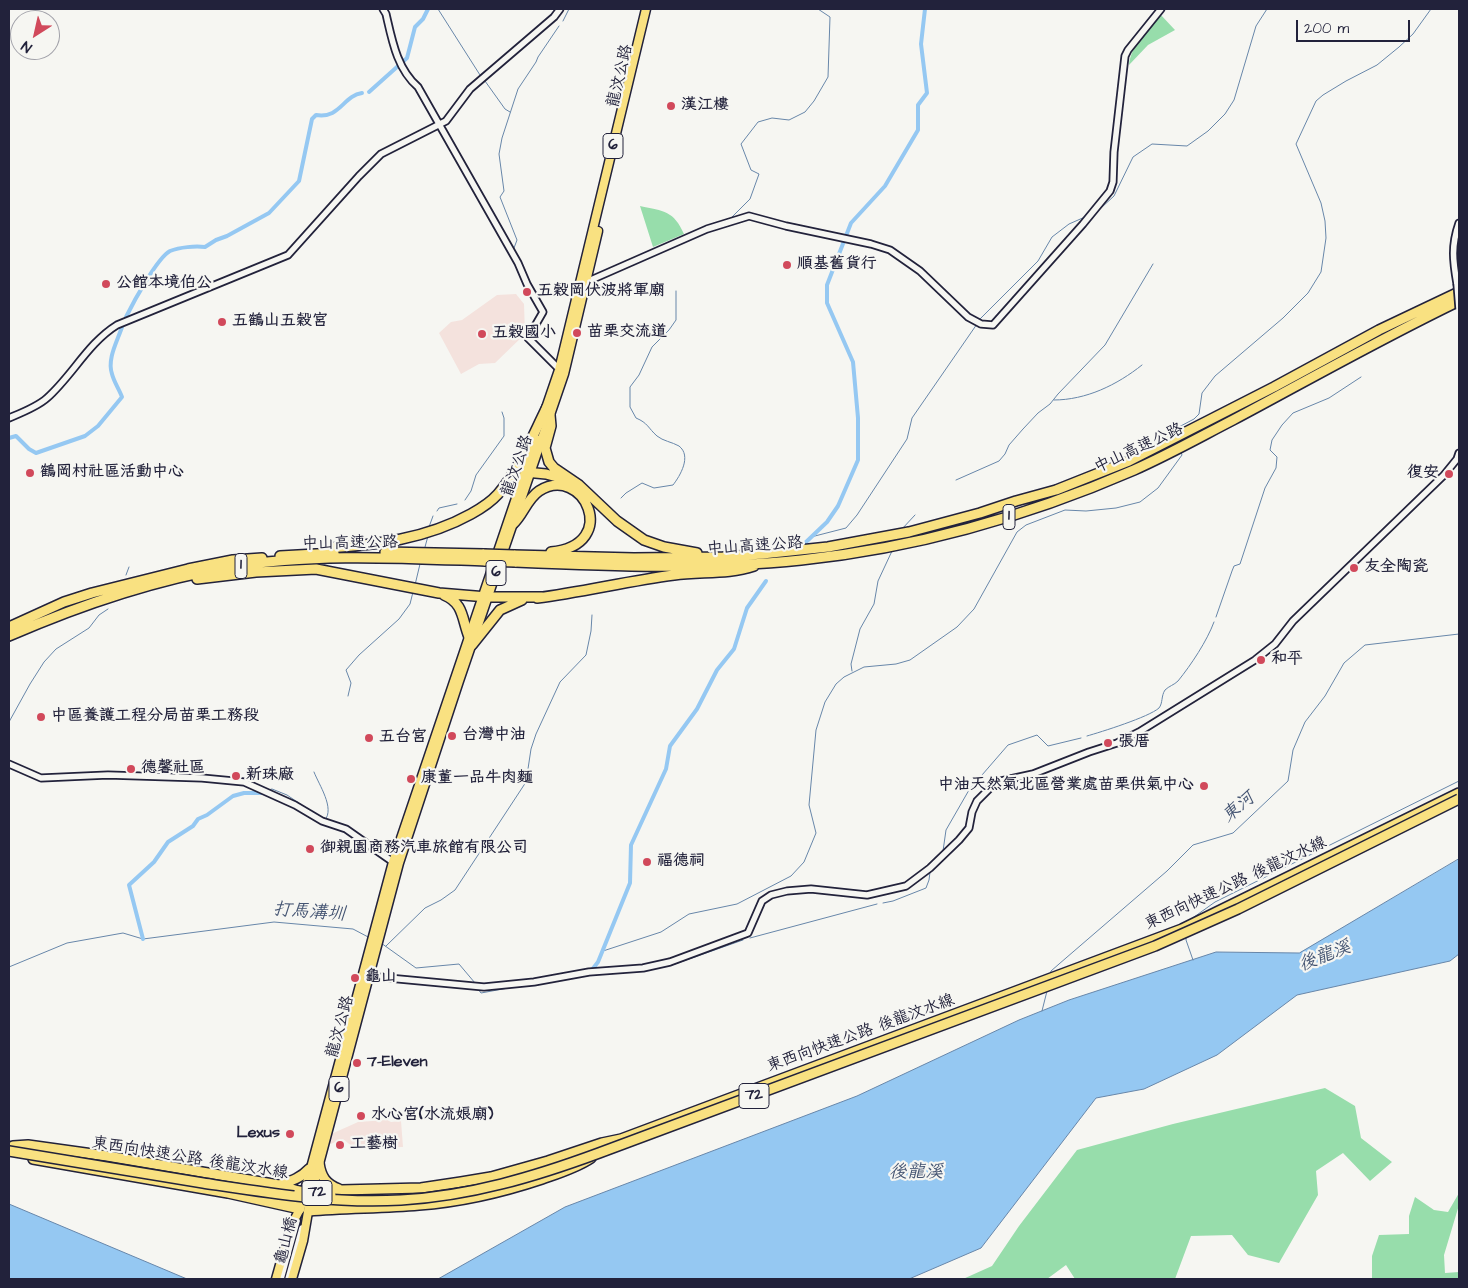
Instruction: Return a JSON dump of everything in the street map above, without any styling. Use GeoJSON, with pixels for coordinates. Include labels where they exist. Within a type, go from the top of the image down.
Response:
{"type":"FeatureCollection","features":[{"type":"Feature","properties":{"kind":"highway","name":"中山高速公路"},"geometry":{"type":"LineString","coordinates":[[515,559],[533,556],[587,558],[727,556],[828,547],[909,532],[980,514],[1016,501],[1056,490],[1115,467],[1162,445],[1458,288]]}},
{"type":"Feature","properties":{"kind":"highway","name":"中山高速公路"},"geometry":{"type":"LineString","coordinates":[[9,636],[63,613],[100,600],[188,575],[231,567],[360,557],[484,558],[663,566],[765,562],[801,560],[874,550],[968,529],[1061,500],[1137,469],[1275,398],[1387,336],[1459,301]]}},
{"type":"Feature","properties":{"kind":"highway"},"geometry":{"type":"LineString","coordinates":[[548,411],[551,426],[545,448],[549,462],[554,468],[579,485],[617,521],[644,540],[664,547],[727,556]]}},
{"type":"Feature","properties":{"kind":"highway"},"geometry":{"type":"LineString","coordinates":[[293,554],[320,548],[369,545],[419,536],[453,524],[479,510],[497,496],[510,479],[548,411]]}},
{"type":"Feature","properties":{"kind":"highway"},"geometry":{"type":"LineString","coordinates":[[528,472],[546,474],[579,485]]}},
{"type":"Feature","properties":{"kind":"highway"},"geometry":{"type":"LineString","coordinates":[[513,524],[536,494],[552,486],[572,488],[585,500],[590,520],[587,532],[582,539],[572,548],[533,556]]}},
{"type":"Feature","properties":{"kind":"highway","name":"中山高速公路"},"geometry":{"type":"LineString","coordinates":[[9,627],[64,602],[134,581],[233,560],[293,554],[403,551],[484,558]]}},
{"type":"Feature","properties":{"kind":"highway"},"geometry":{"type":"LineString","coordinates":[[470,641],[500,610],[515,602],[675,574],[741,571],[765,562]]}},
{"type":"Feature","properties":{"kind":"highway"},"geometry":{"type":"LineString","coordinates":[[169,581],[256,572],[316,569],[439,593],[485,597],[542,597]]}},
{"type":"Feature","properties":{"kind":"highway"},"geometry":{"type":"LineString","coordinates":[[439,593],[454,601],[460,607],[464,615],[470,641]]}},
{"type":"Feature","properties":{"kind":"highway","name":"東西向快速公路 後龍汶水線"},"geometry":{"type":"LineString","coordinates":[[10,1149],[279,1189],[334,1195],[401,1196],[492,1182],[549,1166],[1182,929],[1459,793]]}},
{"type":"Feature","properties":{"kind":"highway","name":"東西向快速公路 後龍汶水線"},"geometry":{"type":"LineString","coordinates":[[10,1149],[317,1200],[421,1199],[485,1189],[536,1175],[599,1154],[1170,940],[1238,909],[1459,799]]}},
{"type":"Feature","properties":{"kind":"highway"},"geometry":{"type":"LineString","coordinates":[[10,1149],[64,1165],[277,1203],[306,1201],[341,1190],[421,1188],[491,1177],[621,1139]]}},
{"type":"Feature","properties":{"kind":"highway"},"geometry":{"type":"LineString","coordinates":[[10,1149],[28,1145],[107,1156],[279,1185],[306,1201],[341,1208],[421,1205],[493,1193],[570,1169],[599,1154]]}},
{"type":"Feature","properties":{"kind":"highway"},"geometry":{"type":"LineString","coordinates":[[319,1164],[322,1177],[330,1185],[341,1190]]}},
{"type":"Feature","properties":{"kind":"highway"},"geometry":{"type":"LineString","coordinates":[[279,1185],[304,1175],[309,1170]]}},
{"type":"Feature","properties":{"kind":"main road","name":"龍汶公路"},"geometry":{"type":"LineString","coordinates":[[306,1201],[319,1164],[396,862],[562,372],[629,91],[646,9]]}},
{"type":"Feature","properties":{"kind":"main road","name":"龍汶公路"},"geometry":{"type":"LineString","coordinates":[[629,91],[651,9]]}},
{"type":"Feature","properties":{"kind":"main road","name":"龍汶公路"},"geometry":{"type":"LineString","coordinates":[[485,597],[513,524],[528,472]]}},
{"type":"Feature","properties":{"kind":"main road","name":"龍汶公路"},"geometry":{"type":"LineString","coordinates":[[306,1201],[309,1170],[366,976]]}},
{"type":"Feature","properties":{"kind":"main road","name":"龜山橋"},"geometry":{"type":"LineString","coordinates":[[276,1279],[291,1226],[306,1201]]}},
{"type":"Feature","properties":{"kind":"main road","name":"龜山橋"},"geometry":{"type":"LineString","coordinates":[[292,1279],[303,1241],[306,1201]]}},
{"type":"Feature","properties":{"kind":"street"},"geometry":{"type":"LineString","coordinates":[[383,9],[386,14],[395,53],[409,80],[418,87],[518,263],[527,284],[543,312],[528,338],[562,372]]}},
{"type":"Feature","properties":{"kind":"street"},"geometry":{"type":"LineString","coordinates":[[9,418],[47,399],[100,338],[110,330],[288,254],[381,154],[446,121],[470,89],[554,17],[560,9]]}},
{"type":"Feature","properties":{"kind":"street"},"geometry":{"type":"LineString","coordinates":[[583,283],[707,229],[749,216],[890,250],[920,272],[968,317],[991,325],[998,321],[1110,191],[1125,56],[1161,9]]}},
{"type":"Feature","properties":{"kind":"street"},"geometry":{"type":"LineString","coordinates":[[1459,223],[1454,239],[1453,261],[1458,288],[1459,309]]}},
{"type":"Feature","properties":{"kind":"street"},"geometry":{"type":"LineString","coordinates":[[366,976],[484,987],[534,982],[598,970],[643,968],[670,962],[748,933],[762,902],[771,895],[787,890],[811,889],[867,895],[906,886],[930,868],[959,840],[969,828],[972,812],[978,801],[994,785],[1032,774],[1117,743],[1139,732],[1254,660],[1275,644],[1293,621],[1444,475],[1457,459],[1459,453]]}},
{"type":"Feature","properties":{"kind":"street"},"geometry":{"type":"LineString","coordinates":[[9,764],[41,778],[108,775],[202,778],[244,782],[272,794],[322,821],[346,828],[396,862]]}},
{"type":"Feature","properties":{"kind":"street","name":"龜山橋"},"geometry":{"type":"LineString","coordinates":[[281,1279],[306,1201]]}},
{"type":"Feature","properties":{"kind":"street","name":"龜山橋"},"geometry":{"type":"LineString","coordinates":[[288,1279],[306,1201]]}},
{"type":"Feature","properties":{"kind":"shaded area","name":"五穀國小"},"geometry":{"type":"Polygon","coordinates":[[[516,294],[524,304],[525,334],[495,363],[479,364],[461,374],[439,333],[451,322],[462,320],[497,295],[516,294]]]}},
{"type":"Feature","properties":{"kind":"shaded area"},"geometry":{"type":"Polygon","coordinates":[[[387,1120],[391,1122],[401,1121],[403,1147],[354,1148],[343,1139],[328,1145],[331,1134],[358,1122],[387,1120]]]}},
{"type":"Feature","properties":{"kind":"green space"},"geometry":{"type":"Polygon","coordinates":[[[1160,14],[1175,30],[1148,45],[1129,65],[1130,58],[1137,44],[1160,14]]]}},
{"type":"Feature","properties":{"kind":"green space"},"geometry":{"type":"Polygon","coordinates":[[[640,206],[656,209],[672,216],[684,234],[653,247],[640,206]]]}},
{"type":"Feature","properties":{"kind":"green space"},"geometry":{"type":"Polygon","coordinates":[[[1325,1088],[1355,1106],[1361,1138],[1392,1162],[1370,1181],[1343,1153],[1316,1171],[1318,1195],[1279,1263],[1248,1255],[1232,1235],[1191,1236],[1175,1279],[1075,1279],[1066,1265],[1047,1279],[963,1279],[992,1266],[1019,1226],[1077,1150],[1173,1124],[1325,1088]]]}},
{"type":"Feature","properties":{"kind":"green space"},"geometry":{"type":"Polygon","coordinates":[[[1459,1193],[1459,1205],[1444,1255],[1445,1273],[1459,1272],[1459,1279],[1372,1279],[1372,1256],[1379,1235],[1409,1234],[1409,1216],[1415,1197],[1434,1210],[1448,1212],[1459,1193]]]}},
{"type":"Feature","properties":{"kind":"water","name":"後龍溪"},"geometry":{"type":"Polygon","coordinates":[[[1459,859],[1459,954],[1450,961],[1297,995],[1217,1055],[1144,1089],[1096,1098],[981,1248],[909,1279],[438,1279],[565,1207],[857,1096],[1019,1020],[1069,1000],[1216,952],[1299,953],[1459,859]]]}},
{"type":"Feature","properties":{"kind":"water"},"geometry":{"type":"Polygon","coordinates":[[[9,1204],[187,1279],[9,1279],[9,1204]]]}},
{"type":"Feature","properties":{"kind":"waterway"},"geometry":{"type":"LineString","coordinates":[[369,92],[407,58],[415,27],[423,19],[428,9]]}},
{"type":"Feature","properties":{"kind":"waterway"},"geometry":{"type":"LineString","coordinates":[[438,9],[480,75]]}},
{"type":"Feature","properties":{"kind":"waterway"},"geometry":{"type":"LineString","coordinates":[[563,21],[569,9]]}},
{"type":"Feature","properties":{"kind":"waterway"},"geometry":{"type":"LineString","coordinates":[[731,218],[750,199],[759,174],[751,170],[741,144],[758,122],[772,118],[789,120],[805,112],[828,77],[830,17],[818,9]]}},
{"type":"Feature","properties":{"kind":"waterway"},"geometry":{"type":"LineString","coordinates":[[805,543],[827,522],[838,506],[858,460],[858,418],[853,362],[827,303],[827,285],[851,223],[885,186],[918,130],[918,105],[927,93],[921,44],[925,9]]}},
{"type":"Feature","properties":{"kind":"waterway"},"geometry":{"type":"LineString","coordinates":[[1101,208],[1114,196],[1133,157],[1152,144],[1187,146],[1208,131],[1225,114],[1234,100],[1256,26],[1267,9]]}},
{"type":"Feature","properties":{"kind":"waterway"},"geometry":{"type":"LineString","coordinates":[[1176,433],[1175,429],[1194,419],[1199,414],[1202,393],[1215,376],[1283,318],[1308,293],[1321,272],[1326,238],[1325,221],[1321,203],[1296,144],[1316,101],[1346,81],[1377,65],[1413,34],[1431,9]]}},
{"type":"Feature","properties":{"kind":"waterway"},"geometry":{"type":"LineString","coordinates":[[514,248],[517,240],[500,197],[504,191],[499,154],[502,138],[518,89],[559,26]]}},
{"type":"Feature","properties":{"kind":"waterway"},"geometry":{"type":"LineString","coordinates":[[485,81],[505,109],[510,112]]}},
{"type":"Feature","properties":{"kind":"waterway"},"geometry":{"type":"LineString","coordinates":[[126,317],[152,271],[170,251],[188,247],[205,247],[269,213],[299,181],[312,119],[316,115],[331,114],[350,98],[362,93]]}},
{"type":"Feature","properties":{"kind":"waterway"},"geometry":{"type":"LineString","coordinates":[[979,320],[1038,261],[1052,237],[1069,224],[1085,217]]}},
{"type":"Feature","properties":{"kind":"waterway"},"geometry":{"type":"LineString","coordinates":[[956,480],[999,461],[1009,445],[1023,429],[1038,413],[1050,404],[1105,345],[1153,264]]}},
{"type":"Feature","properties":{"kind":"waterway"},"geometry":{"type":"LineString","coordinates":[[621,498],[642,483],[654,488],[673,485],[684,466],[685,455],[683,450],[679,446],[657,436],[646,424],[636,418],[630,407],[630,387],[639,375],[652,347],[676,320],[676,291]]}},
{"type":"Feature","properties":{"kind":"waterway"},"geometry":{"type":"LineString","coordinates":[[811,537],[846,528],[857,515],[907,439],[912,418],[977,324]]}},
{"type":"Feature","properties":{"kind":"waterway"},"geometry":{"type":"LineString","coordinates":[[9,438],[16,436],[36,453],[85,436],[98,426],[122,397],[111,368],[113,350],[122,327]]}},
{"type":"Feature","properties":{"kind":"waterway"},"geometry":{"type":"LineString","coordinates":[[1054,400],[1078,397],[1101,390],[1122,379],[1142,365]]}},
{"type":"Feature","properties":{"kind":"waterway"},"geometry":{"type":"LineString","coordinates":[[1216,617],[1234,566],[1240,564],[1265,488],[1276,468],[1277,457],[1270,450],[1272,440],[1293,413],[1329,398],[1361,377]]}},
{"type":"Feature","properties":{"kind":"waterway"},"geometry":{"type":"LineString","coordinates":[[465,500],[471,491],[476,475],[504,436],[502,412]]}},
{"type":"Feature","properties":{"kind":"waterway"},"geometry":{"type":"LineString","coordinates":[[603,951],[661,932],[689,914],[737,904],[791,876],[804,862],[816,833],[809,805],[816,730],[825,702],[836,684],[844,677],[864,667],[896,664],[910,660],[957,627],[974,609],[1017,532],[1026,525],[1065,510],[1086,511],[1116,508],[1140,502],[1158,488],[1182,455],[1181,452]]}},
{"type":"Feature","properties":{"kind":"waterway"},"geometry":{"type":"LineString","coordinates":[[437,511],[439,508],[457,504]]}},
{"type":"Feature","properties":{"kind":"waterway"},"geometry":{"type":"LineString","coordinates":[[902,529],[915,515]]}},
{"type":"Feature","properties":{"kind":"waterway"},"geometry":{"type":"LineString","coordinates":[[429,527],[433,516]]}},
{"type":"Feature","properties":{"kind":"waterway"},"geometry":{"type":"LineString","coordinates":[[425,547],[428,536]]}},
{"type":"Feature","properties":{"kind":"waterway"},"geometry":{"type":"LineString","coordinates":[[852,671],[851,664],[860,629],[874,604],[878,581],[892,551]]}},
{"type":"Feature","properties":{"kind":"waterway"},"geometry":{"type":"LineString","coordinates":[[415,585],[420,564]]}},
{"type":"Feature","properties":{"kind":"waterway"},"geometry":{"type":"LineString","coordinates":[[126,575],[129,567]]}},
{"type":"Feature","properties":{"kind":"waterway"},"geometry":{"type":"LineString","coordinates":[[591,971],[598,962],[630,883],[631,845],[666,769],[670,746],[697,709],[717,670],[734,649],[747,608],[766,581]]}},
{"type":"Feature","properties":{"kind":"waterway"},"geometry":{"type":"LineString","coordinates":[[348,696],[351,683],[346,670],[359,655],[399,619],[410,604],[413,592]]}},
{"type":"Feature","properties":{"kind":"waterway"},"geometry":{"type":"LineString","coordinates":[[9,722],[44,662],[56,649],[89,628],[99,615],[108,609]]}},
{"type":"Feature","properties":{"kind":"waterway"},"geometry":{"type":"LineString","coordinates":[[386,946],[425,908],[455,890],[526,782],[531,749],[536,734],[560,682],[586,655],[592,615]]}},
{"type":"Feature","properties":{"kind":"waterway"},"geometry":{"type":"LineString","coordinates":[[1087,736],[1136,720],[1159,708],[1165,690],[1178,681],[1188,668],[1203,645],[1214,622]]}},
{"type":"Feature","properties":{"kind":"waterway","name":"東河"},"geometry":{"type":"LineString","coordinates":[[1050,975],[1051,971],[1167,871],[1193,845],[1233,833],[1288,781],[1293,750],[1305,722],[1325,696],[1344,663],[1365,645],[1459,634]]}},
{"type":"Feature","properties":{"kind":"waterway"},"geometry":{"type":"LineString","coordinates":[[930,864],[943,851],[946,830],[969,790],[1008,745],[1037,735],[1048,746],[1081,738]]}},
{"type":"Feature","properties":{"kind":"waterway"},"geometry":{"type":"LineString","coordinates":[[314,772],[327,803],[328,815],[325,820]]}},
{"type":"Feature","properties":{"kind":"waterway"},"geometry":{"type":"LineString","coordinates":[[1187,922],[1215,902],[1459,781]]}},
{"type":"Feature","properties":{"kind":"waterway"},"geometry":{"type":"LineString","coordinates":[[268,790],[272,789],[287,795],[315,814]]}},
{"type":"Feature","properties":{"kind":"waterway"},"geometry":{"type":"LineString","coordinates":[[143,939],[129,885],[154,862],[168,842],[193,826],[198,819],[207,815],[233,796],[244,793],[261,793]]}},
{"type":"Feature","properties":{"kind":"waterway"},"geometry":{"type":"LineString","coordinates":[[883,903],[926,888],[930,872]]}},
{"type":"Feature","properties":{"kind":"waterway"},"geometry":{"type":"LineString","coordinates":[[750,938],[877,904]]}},
{"type":"Feature","properties":{"kind":"waterway","name":"打馬溝圳"},"geometry":{"type":"LineString","coordinates":[[9,967],[67,943],[123,933],[143,939],[274,922],[353,929],[370,938]]}},
{"type":"Feature","properties":{"kind":"waterway"},"geometry":{"type":"LineString","coordinates":[[1186,936],[1193,960]]}},
{"type":"Feature","properties":{"kind":"waterway"},"geometry":{"type":"LineString","coordinates":[[644,970],[672,965],[743,940]]}},
{"type":"Feature","properties":{"kind":"waterway","name":"打馬溝圳"},"geometry":{"type":"LineString","coordinates":[[381,943],[416,968],[459,964],[475,983]]}},
{"type":"Feature","properties":{"kind":"waterway","name":"打馬溝圳"},"geometry":{"type":"LineString","coordinates":[[478,989],[481,993],[519,986]]}},
{"type":"Feature","properties":{"kind":"waterway","name":"東河"},"geometry":{"type":"LineString","coordinates":[[1042,1011],[1047,991]]}},
{"type":"Feature","properties":{"kind":"place","name":"漢江樓"},"geometry":{"type":"Point","coordinates":[671,106]}},
{"type":"Feature","properties":{"kind":"place","name":"順基舊貨行"},"geometry":{"type":"Point","coordinates":[787,265]}},
{"type":"Feature","properties":{"kind":"place","name":"公館本境伯公"},"geometry":{"type":"Point","coordinates":[106,284]}},
{"type":"Feature","properties":{"kind":"place","name":"五穀岡伏波將軍廟"},"geometry":{"type":"Point","coordinates":[527,292]}},
{"type":"Feature","properties":{"kind":"place","name":"五鶴山五穀宮"},"geometry":{"type":"Point","coordinates":[222,322]}},
{"type":"Feature","properties":{"kind":"place","name":"苗栗交流道"},"geometry":{"type":"Point","coordinates":[577,333]}},
{"type":"Feature","properties":{"kind":"place","name":"五穀國小"},"geometry":{"type":"Point","coordinates":[482,334]}},
{"type":"Feature","properties":{"kind":"place","name":"鶴岡村社區活動中心"},"geometry":{"type":"Point","coordinates":[30,473]}},
{"type":"Feature","properties":{"kind":"place","name":"復安"},"geometry":{"type":"Point","coordinates":[1449,474]}},
{"type":"Feature","properties":{"kind":"place","name":"友全陶瓷"},"geometry":{"type":"Point","coordinates":[1354,568]}},
{"type":"Feature","properties":{"kind":"place","name":"和平"},"geometry":{"type":"Point","coordinates":[1261,660]}},
{"type":"Feature","properties":{"kind":"place","name":"中區養護工程分局苗栗工務段"},"geometry":{"type":"Point","coordinates":[41,717]}},
{"type":"Feature","properties":{"kind":"place","name":"台灣中油"},"geometry":{"type":"Point","coordinates":[452,736]}},
{"type":"Feature","properties":{"kind":"place","name":"五台宮"},"geometry":{"type":"Point","coordinates":[369,738]}},
{"type":"Feature","properties":{"kind":"place","name":"張厝"},"geometry":{"type":"Point","coordinates":[1108,743]}},
{"type":"Feature","properties":{"kind":"place","name":"德馨社區"},"geometry":{"type":"Point","coordinates":[131,769]}},
{"type":"Feature","properties":{"kind":"place","name":"新珠廠"},"geometry":{"type":"Point","coordinates":[236,776]}},
{"type":"Feature","properties":{"kind":"place","name":"康董一品牛肉麵"},"geometry":{"type":"Point","coordinates":[411,779]}},
{"type":"Feature","properties":{"kind":"place","name":"中油天然氣北區營業處苗栗供氣中心"},"geometry":{"type":"Point","coordinates":[1204,786]}},
{"type":"Feature","properties":{"kind":"place","name":"御親園商務汽車旅館有限公司"},"geometry":{"type":"Point","coordinates":[310,849]}},
{"type":"Feature","properties":{"kind":"place","name":"福德祠"},"geometry":{"type":"Point","coordinates":[647,862]}},
{"type":"Feature","properties":{"kind":"place","name":"龜山"},"geometry":{"type":"Point","coordinates":[355,978]}},
{"type":"Feature","properties":{"kind":"place","name":"7-Eleven"},"geometry":{"type":"Point","coordinates":[357,1063]}},
{"type":"Feature","properties":{"kind":"place","name":"水心宮(水流娘廟)"},"geometry":{"type":"Point","coordinates":[361,1116]}},
{"type":"Feature","properties":{"kind":"place","name":"Lexus"},"geometry":{"type":"Point","coordinates":[290,1134]}},
{"type":"Feature","properties":{"kind":"place","name":"工藝樹"},"geometry":{"type":"Point","coordinates":[340,1145]}}]}
